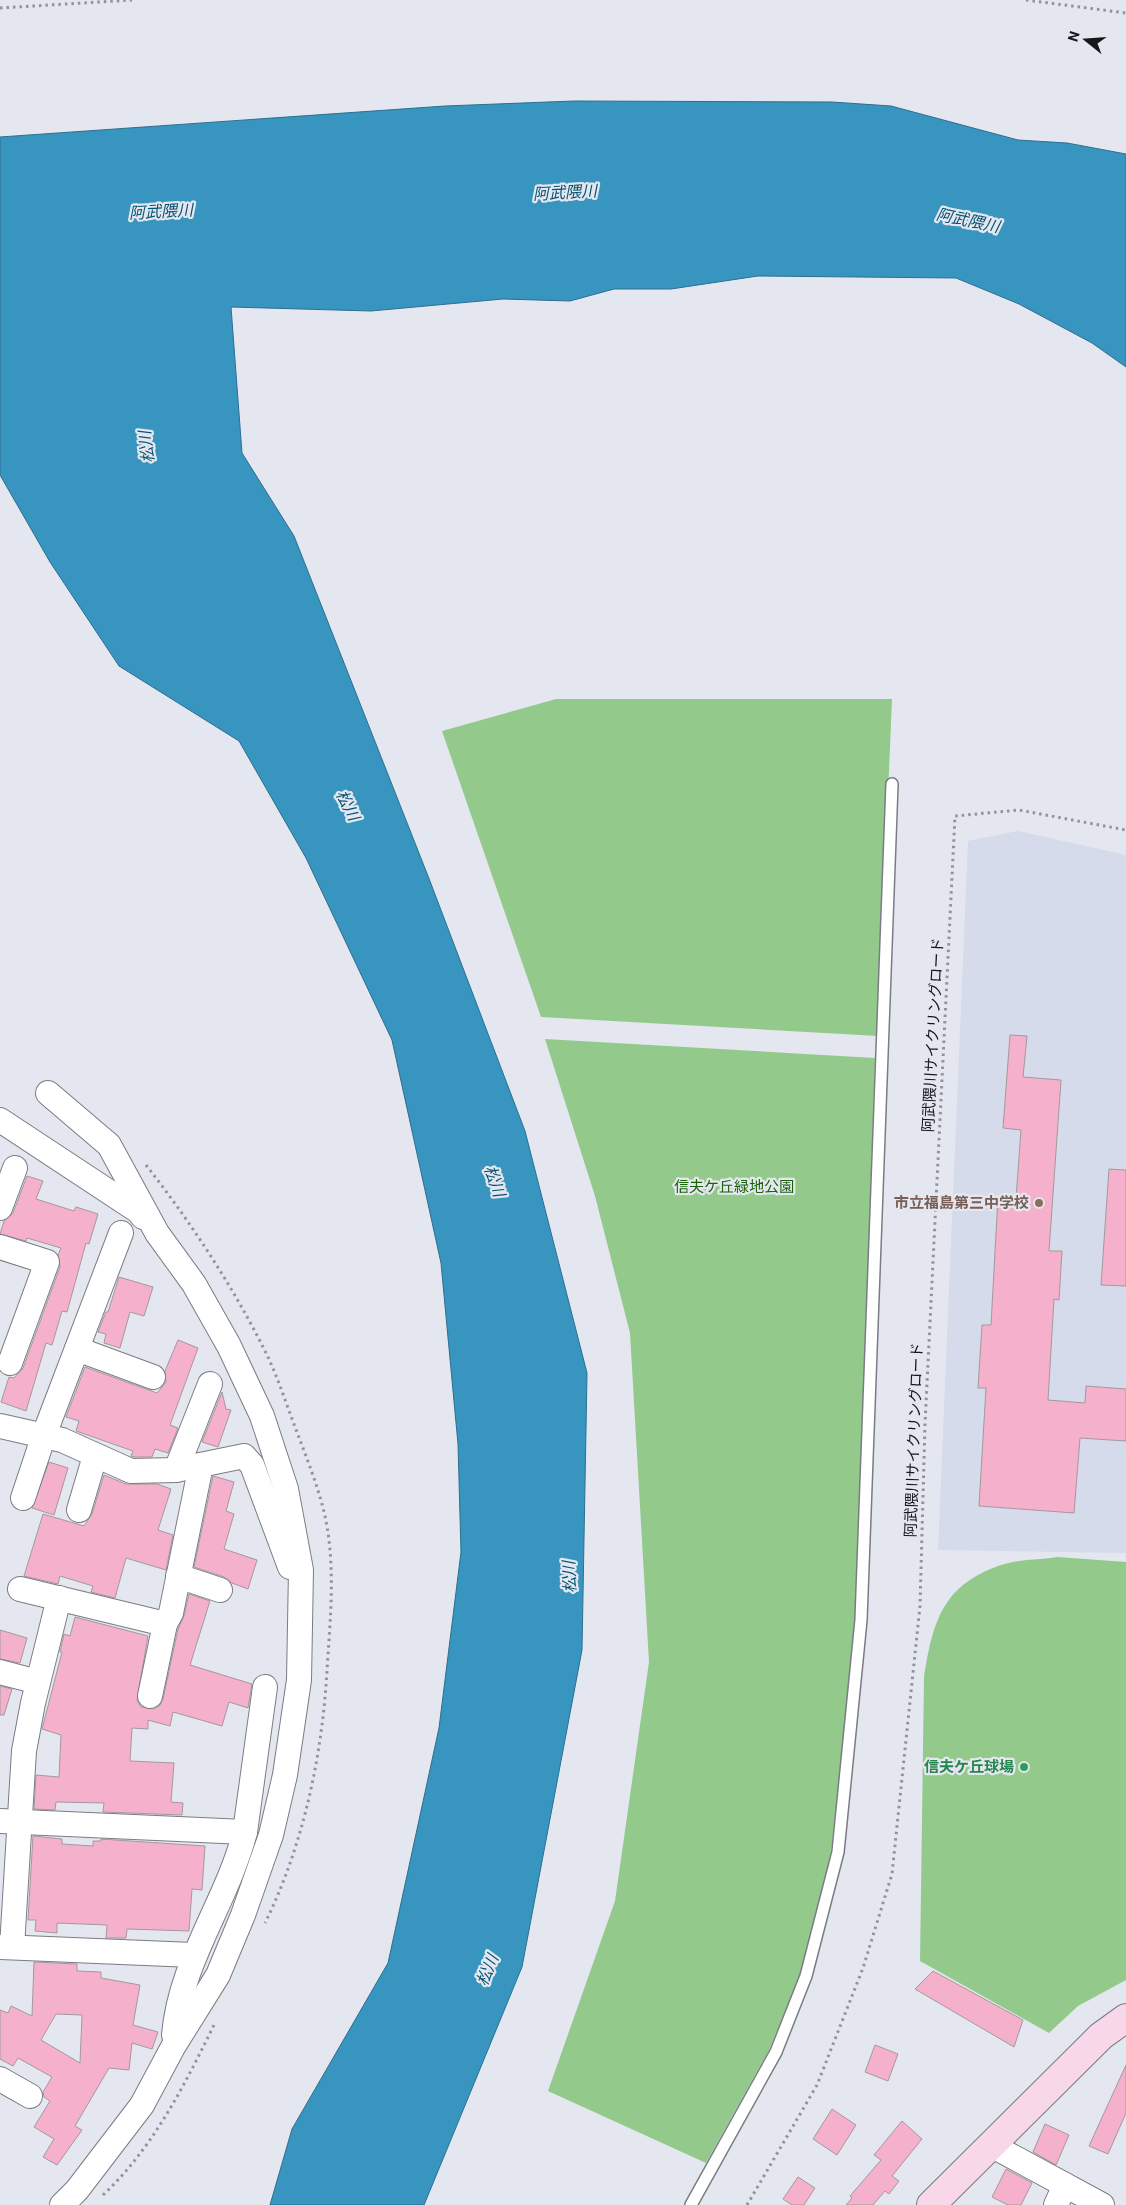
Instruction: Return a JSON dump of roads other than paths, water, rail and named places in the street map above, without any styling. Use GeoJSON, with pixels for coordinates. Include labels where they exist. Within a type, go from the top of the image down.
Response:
{"type":"FeatureCollection","features":[{"type":"Feature","properties":{"kind":"street"},"geometry":{"type":"LineString","coordinates":[[48,1093],[109,1146],[157,1233]]}},
{"type":"Feature","properties":{"kind":"street"},"geometry":{"type":"LineString","coordinates":[[0,1120],[138,1211],[157,1233],[194,1284],[229,1346],[262,1416],[286,1489],[301,1570],[299,1680],[286,1775],[271,1835],[243,1915],[218,1975],[173,2047],[142,2105],[77,2190],[62,2205]]}},
{"type":"Feature","properties":{"kind":"street"},"geometry":{"type":"LineString","coordinates":[[0,1208],[15,1168]]}},
{"type":"Feature","properties":{"kind":"street"},"geometry":{"type":"LineString","coordinates":[[23,1498],[44,1435],[121,1233]]}},
{"type":"Feature","properties":{"kind":"street"},"geometry":{"type":"LineString","coordinates":[[0,1247],[47,1262],[10,1363]]}},
{"type":"Feature","properties":{"kind":"street"},"geometry":{"type":"LineString","coordinates":[[77,1349],[153,1377]]}},
{"type":"Feature","properties":{"kind":"street"},"geometry":{"type":"LineString","coordinates":[[176,1470],[210,1384]]}},
{"type":"Feature","properties":{"kind":"street"},"geometry":{"type":"LineString","coordinates":[[0,1426],[62,1440],[131,1471],[176,1470],[244,1456],[252,1465],[282,1550],[300,1588]]}},
{"type":"Feature","properties":{"kind":"street"},"geometry":{"type":"LineString","coordinates":[[79,1510],[95,1456]]}},
{"type":"Feature","properties":{"kind":"street"},"geometry":{"type":"LineString","coordinates":[[150,1696],[165,1624],[171,1613],[201,1465]]}},
{"type":"Feature","properties":{"kind":"street"},"geometry":{"type":"LineString","coordinates":[[178,1576],[220,1590]]}},
{"type":"Feature","properties":{"kind":"street"},"geometry":{"type":"LineString","coordinates":[[20,1589],[165,1624]]}},
{"type":"Feature","properties":{"kind":"street"},"geometry":{"type":"LineString","coordinates":[[59,1598],[38,1682],[11,1822],[4,1948],[193,1956]]}},
{"type":"Feature","properties":{"kind":"street"},"geometry":{"type":"LineString","coordinates":[[0,1672],[38,1682]]}},
{"type":"Feature","properties":{"kind":"street"},"geometry":{"type":"LineString","coordinates":[[173,2047],[175,2022],[193,1956],[239,1854],[245,1832],[265,1687]]}},
{"type":"Feature","properties":{"kind":"street"},"geometry":{"type":"LineString","coordinates":[[11,1822],[245,1832]]}},
{"type":"Feature","properties":{"kind":"street"},"geometry":{"type":"LineString","coordinates":[[931,2205],[1100,2036],[1126,2018]]}},
{"type":"Feature","properties":{"kind":"street"},"geometry":{"type":"LineString","coordinates":[[0,2078],[30,2096]]}},
{"type":"Feature","properties":{"kind":"street"},"geometry":{"type":"LineString","coordinates":[[991,2145],[1061,2195],[1102,2205]]}},
{"type":"Feature","properties":{"kind":"lane"},"geometry":{"type":"LineString","coordinates":[[691,2205],[776,2052],[806,1976],[838,1852],[861,1620],[892,784]]}},
{"type":"Feature","properties":{"kind":"water"},"geometry":{"type":"Polygon","coordinates":[[[574,101],[832,102],[891,106],[1018,140],[1067,143],[1126,154],[1126,367],[1092,343],[1019,304],[956,278],[758,276],[671,289],[614,289],[570,301],[503,299],[371,311],[231,307],[242,453],[294,536],[428,876],[525,1131],[587,1373],[582,1650],[522,1967],[424,2205],[270,2205],[292,2129],[388,1963],[439,1728],[461,1552],[458,1444],[441,1263],[392,1040],[306,858],[239,741],[119,666],[50,562],[0,475],[0,137],[445,106],[574,101]]]}},
{"type":"Feature","properties":{"kind":"place","name":"市立福島第三中学校"},"geometry":{"type":"Point","coordinates":[1039,1203]}},
{"type":"Feature","properties":{"kind":"place","name":"信夫ケ丘球場"},"geometry":{"type":"Point","coordinates":[1024,1767]}},
{"type":"Feature","properties":{"kind":"water label","name":"阿武隈川"},"geometry":{"type":"Point","coordinates":[565,192]}},
{"type":"Feature","properties":{"kind":"water label","name":"阿武隈川"},"geometry":{"type":"Point","coordinates":[161,211]}},
{"type":"Feature","properties":{"kind":"water label","name":"阿武隈川"},"geometry":{"type":"Point","coordinates":[968,220]}},
{"type":"Feature","properties":{"kind":"water label","name":"松川"},"geometry":{"type":"Point","coordinates":[146,447]}},
{"type":"Feature","properties":{"kind":"water label","name":"松川"},"geometry":{"type":"Point","coordinates":[348,805]}},
{"type":"Feature","properties":{"kind":"water label","name":"松川"},"geometry":{"type":"Point","coordinates":[495,1181]}},
{"type":"Feature","properties":{"kind":"water label","name":"松川"},"geometry":{"type":"Point","coordinates":[569,1577]}},
{"type":"Feature","properties":{"kind":"water label","name":"松川"},"geometry":{"type":"Point","coordinates":[487,1970]}},
{"type":"Feature","properties":{"kind":"park label","name":"信夫ケ丘緑地公園"},"geometry":{"type":"Point","coordinates":[734,1187]}}]}
